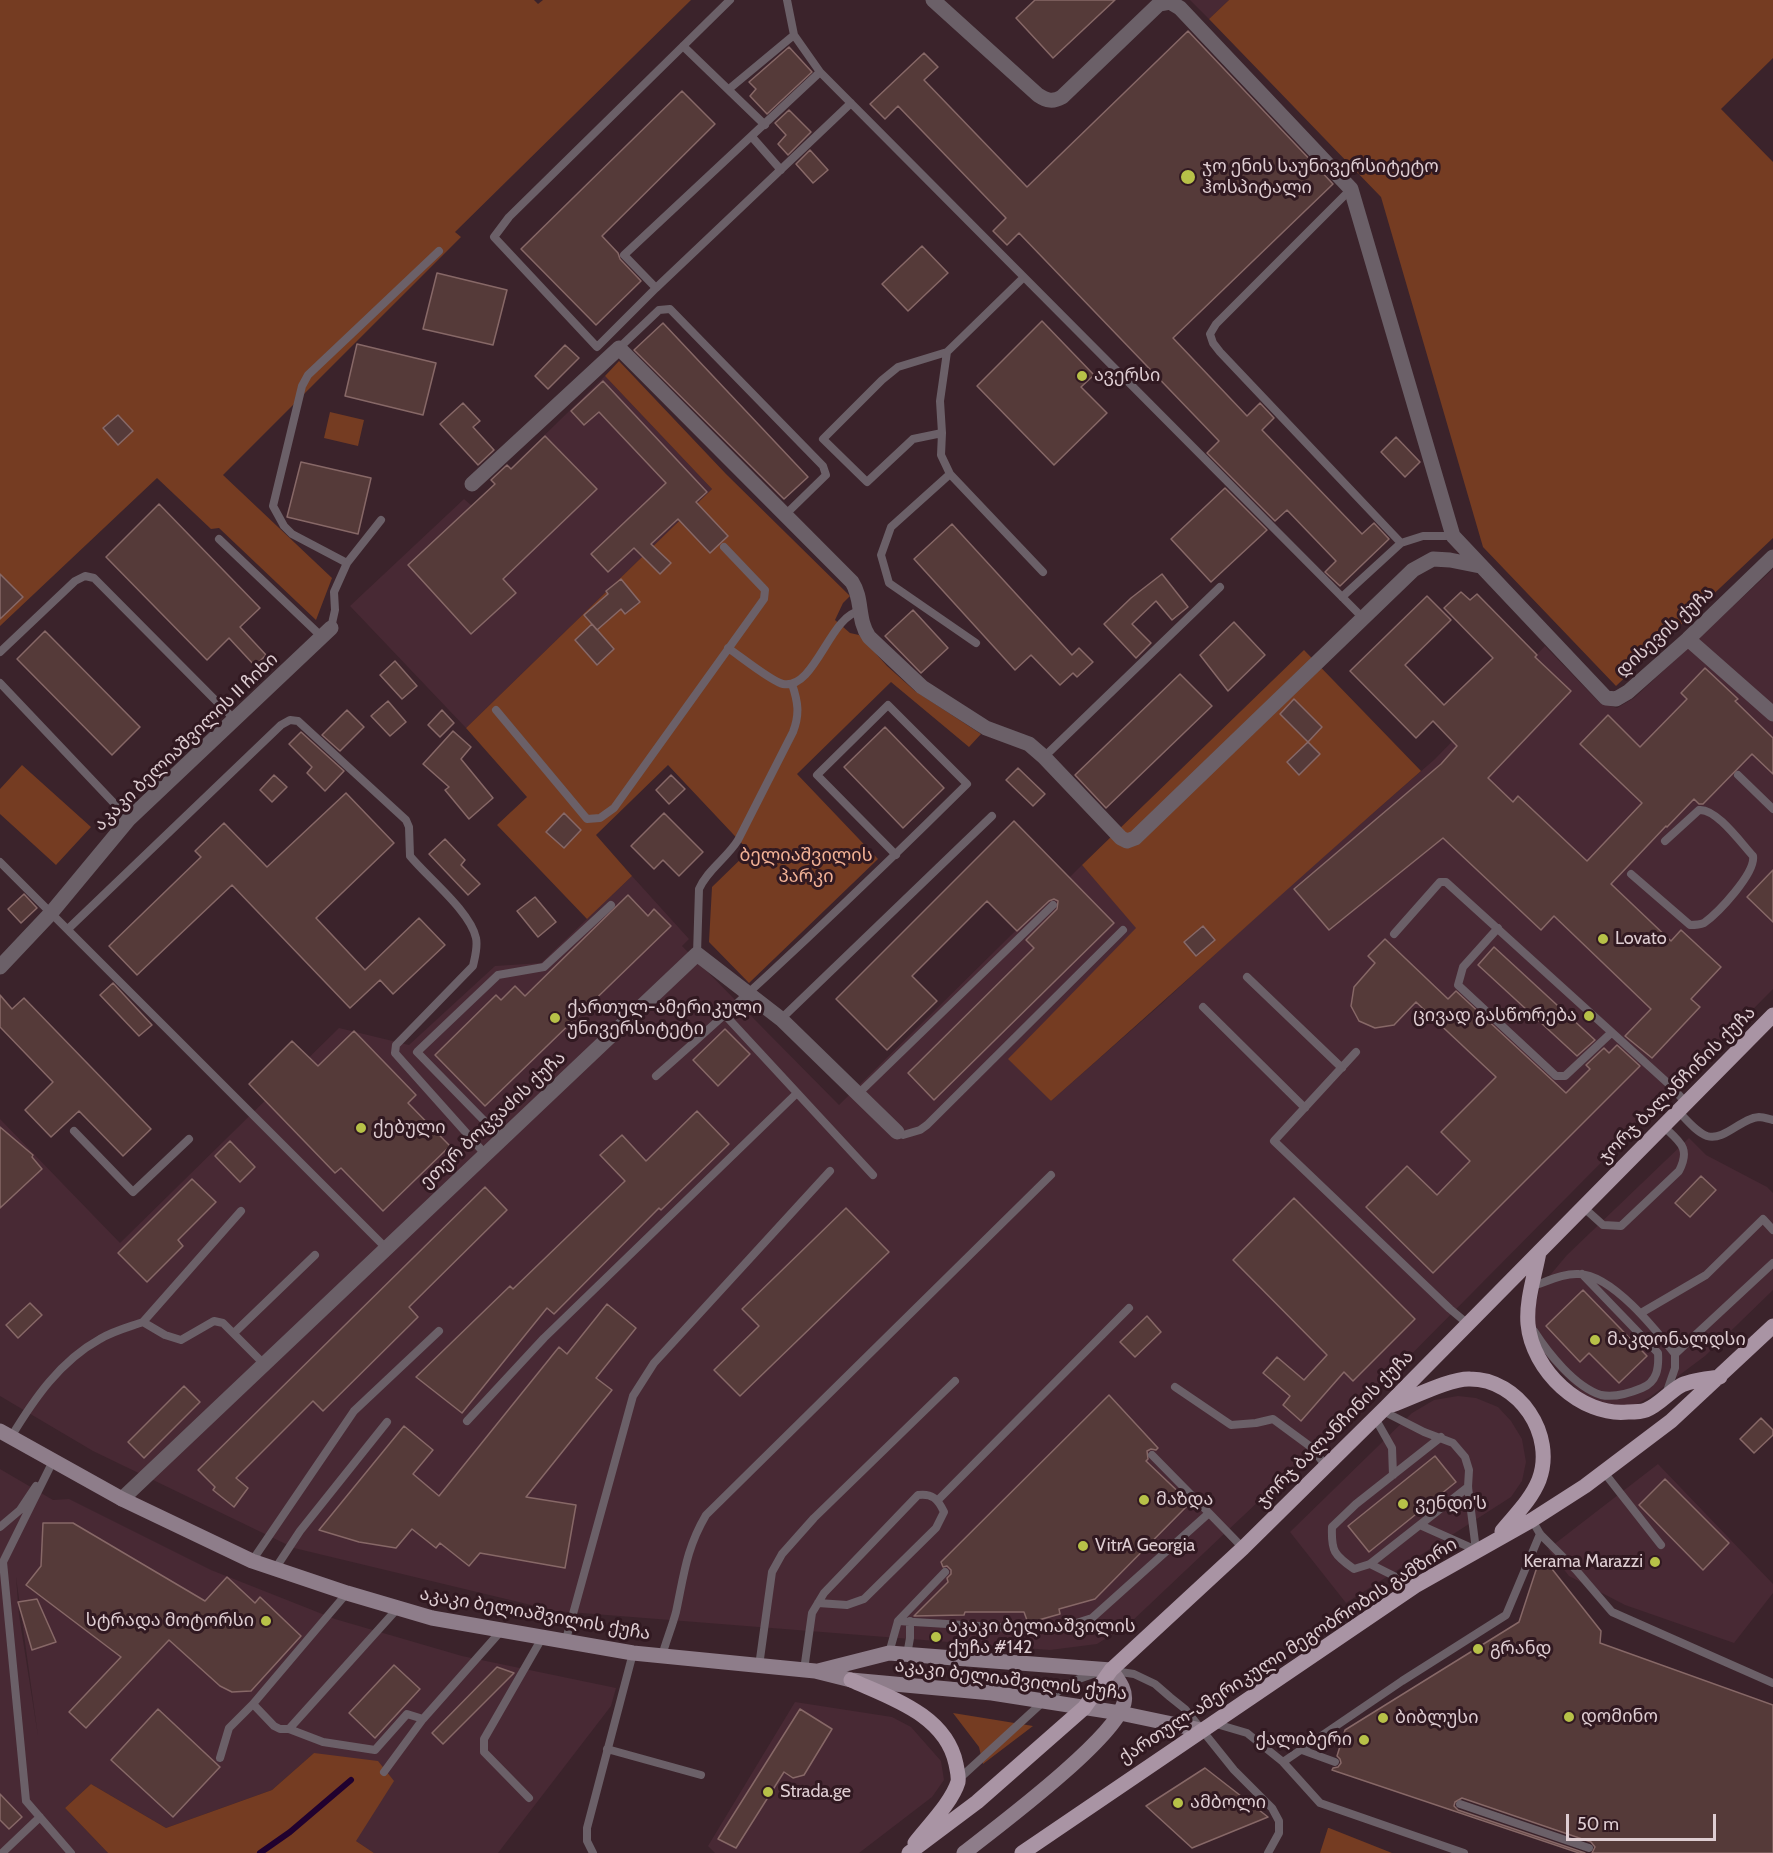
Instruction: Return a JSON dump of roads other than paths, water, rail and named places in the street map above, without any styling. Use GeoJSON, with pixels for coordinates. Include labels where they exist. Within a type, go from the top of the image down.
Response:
{"type":"FeatureCollection","features":[{"type":"Feature","properties":{"kind":"main road","name":"ჯორჯ ბალანჩინის ქუჩა"},"geometry":{"type":"LineString","coordinates":[[908,1853],[977,1802],[1084,1708],[1111,1670],[1243,1548],[1381,1412],[1773,1015]]}},
{"type":"Feature","properties":{"kind":"main road"},"geometry":{"type":"LineString","coordinates":[[1539,1252],[1529,1306],[1528,1323],[1531,1341],[1549,1372],[1581,1402],[1595,1409],[1617,1413],[1645,1410],[1682,1385],[1720,1377]]}},
{"type":"Feature","properties":{"kind":"main road","name":"ქართულ-ამერიკული მეგობრობის გამზირი"},"geometry":{"type":"LineString","coordinates":[[1022,1853],[1414,1586],[1496,1538],[1532,1520],[1585,1486],[1671,1421],[1773,1326]]}},
{"type":"Feature","properties":{"kind":"main road"},"geometry":{"type":"LineString","coordinates":[[1381,1412],[1455,1381],[1469,1379],[1486,1381],[1507,1391],[1531,1415],[1539,1428],[1543,1441],[1544,1456],[1540,1477],[1533,1494],[1496,1538]]}},
{"type":"Feature","properties":{"kind":"main road","name":"აკაკი ბელიაშვილის ქუჩა"},"geometry":{"type":"LineString","coordinates":[[5,1434],[122,1499],[252,1561],[347,1593],[432,1618],[565,1643],[633,1653],[810,1671],[851,1680],[992,1693],[1207,1726]]}},
{"type":"Feature","properties":{"kind":"main road","name":"აკაკი ბელიაშვილის ქუჩა"},"geometry":{"type":"LineString","coordinates":[[810,1671],[889,1653],[1111,1670]]}},
{"type":"Feature","properties":{"kind":"main road"},"geometry":{"type":"LineString","coordinates":[[964,1853],[1101,1738],[1124,1704],[1125,1694],[1111,1670]]}},
{"type":"Feature","properties":{"kind":"main road"},"geometry":{"type":"LineString","coordinates":[[851,1680],[906,1705],[932,1724],[945,1737],[954,1753],[959,1779],[953,1794],[908,1853]]}},
{"type":"Feature","properties":{"kind":"street"},"geometry":{"type":"LineString","coordinates":[[933,0],[1038,95],[1046,100],[1054,101],[1062,97],[1159,4],[1170,2],[1180,8],[1352,189],[1453,536],[1480,566]]}},
{"type":"Feature","properties":{"kind":"street"},"geometry":{"type":"LineString","coordinates":[[472,484],[619,348],[852,582],[857,589],[863,629],[869,637],[922,687],[986,728],[1029,744],[1121,838],[1127,841],[1135,838],[1413,570],[1432,559],[1480,566]]}},
{"type":"Feature","properties":{"kind":"street","name":"დისევის ქუჩა"},"geometry":{"type":"LineString","coordinates":[[1480,566],[1606,698],[1616,699],[1628,692],[1688,639],[1773,557]]}},
{"type":"Feature","properties":{"kind":"street","name":"აკაკი ბელიაშვილის II ჩიხი"},"geometry":{"type":"LineString","coordinates":[[0,967],[51,913],[129,819],[326,633]]}},
{"type":"Feature","properties":{"kind":"street"},"geometry":{"type":"LineString","coordinates":[[1688,639],[1773,714]]}},
{"type":"Feature","properties":{"kind":"street"},"geometry":{"type":"LineString","coordinates":[[697,954],[747,995],[781,1019],[897,1132]]}},
{"type":"Feature","properties":{"kind":"street","name":"ეთერ ბოცვაძის ქუჩა"},"geometry":{"type":"LineString","coordinates":[[122,1499],[697,954]]}},
{"type":"Feature","properties":{"kind":"lane"},"geometry":{"type":"LineString","coordinates":[[730,0],[509,217],[494,237],[597,347],[851,103]]}},
{"type":"Feature","properties":{"kind":"lane"},"geometry":{"type":"LineString","coordinates":[[787,0],[794,35],[820,72],[1363,618]]}},
{"type":"Feature","properties":{"kind":"lane"},"geometry":{"type":"LineString","coordinates":[[729,89],[794,35]]}},
{"type":"Feature","properties":{"kind":"lane"},"geometry":{"type":"LineString","coordinates":[[683,46],[765,125]]}},
{"type":"Feature","properties":{"kind":"lane"},"geometry":{"type":"LineString","coordinates":[[656,288],[624,255],[820,72]]}},
{"type":"Feature","properties":{"kind":"lane"},"geometry":{"type":"LineString","coordinates":[[752,137],[781,170]]}},
{"type":"Feature","properties":{"kind":"lane"},"geometry":{"type":"LineString","coordinates":[[1352,189],[1216,324],[1210,334],[1220,352],[1401,543]]}},
{"type":"Feature","properties":{"kind":"lane"},"geometry":{"type":"LineString","coordinates":[[347,563],[292,534],[284,526],[273,507],[302,386],[308,375],[439,252]]}},
{"type":"Feature","properties":{"kind":"lane"},"geometry":{"type":"LineString","coordinates":[[942,433],[913,440],[867,482],[823,439],[898,367],[947,352],[1023,278]]}},
{"type":"Feature","properties":{"kind":"lane"},"geometry":{"type":"LineString","coordinates":[[619,348],[659,310],[670,309],[823,466],[825,475],[785,515]]}},
{"type":"Feature","properties":{"kind":"lane"},"geometry":{"type":"LineString","coordinates":[[947,352],[940,401],[941,455],[950,474],[1042,572]]}},
{"type":"Feature","properties":{"kind":"lane"},"geometry":{"type":"LineString","coordinates":[[950,474],[891,527],[881,555],[889,583],[976,643]]}},
{"type":"Feature","properties":{"kind":"lane"},"geometry":{"type":"LineString","coordinates":[[219,539],[326,633],[335,610],[334,592],[347,563],[381,520]]}},
{"type":"Feature","properties":{"kind":"lane"},"geometry":{"type":"LineString","coordinates":[[1342,597],[1401,543],[1423,536],[1453,536]]}},
{"type":"Feature","properties":{"kind":"lane"},"geometry":{"type":"LineString","coordinates":[[496,710],[587,819],[600,818],[614,808],[764,599],[765,590],[724,547]]}},
{"type":"Feature","properties":{"kind":"lane"},"geometry":{"type":"LineString","coordinates":[[0,652],[75,581],[85,576],[94,578],[234,719]]}},
{"type":"Feature","properties":{"kind":"lane"},"geometry":{"type":"LineString","coordinates":[[1044,757],[1220,586]]}},
{"type":"Feature","properties":{"kind":"lane"},"geometry":{"type":"LineString","coordinates":[[728,648],[781,684],[792,684],[799,681],[847,616],[860,611]]}},
{"type":"Feature","properties":{"kind":"lane"},"geometry":{"type":"LineString","coordinates":[[0,683],[129,819]]}},
{"type":"Feature","properties":{"kind":"lane"},"geometry":{"type":"LineString","coordinates":[[697,954],[699,889],[702,880],[730,853],[738,840],[793,732],[799,706],[792,684]]}},
{"type":"Feature","properties":{"kind":"lane"},"geometry":{"type":"LineString","coordinates":[[656,1076],[725,1016],[896,855],[967,784],[888,705],[817,775],[896,855]]}},
{"type":"Feature","properties":{"kind":"lane"},"geometry":{"type":"LineString","coordinates":[[68,929],[281,725],[290,720],[298,721],[406,820],[409,827],[410,856],[467,918],[476,937],[473,966],[396,1046],[395,1053],[486,1155]]}},
{"type":"Feature","properties":{"kind":"lane"},"geometry":{"type":"LineString","coordinates":[[1738,775],[1773,809]]}},
{"type":"Feature","properties":{"kind":"lane"},"geometry":{"type":"LineString","coordinates":[[1631,874],[1690,925],[1696,925],[1703,923],[1726,902],[1752,869],[1754,862],[1753,856],[1714,814],[1706,809],[1699,810],[1665,841]]}},
{"type":"Feature","properties":{"kind":"lane"},"geometry":{"type":"LineString","coordinates":[[781,1019],[992,816]]}},
{"type":"Feature","properties":{"kind":"lane"},"geometry":{"type":"LineString","coordinates":[[0,862],[387,1248]]}},
{"type":"Feature","properties":{"kind":"lane"},"geometry":{"type":"LineString","coordinates":[[1394,934],[1440,882],[1446,882],[1671,1086],[1699,1132],[1708,1137],[1721,1135],[1758,1117],[1773,1120]]}},
{"type":"Feature","properties":{"kind":"lane"},"geometry":{"type":"LineString","coordinates":[[502,1139],[417,1052],[498,975],[544,967],[611,905]]}},
{"type":"Feature","properties":{"kind":"lane"},"geometry":{"type":"LineString","coordinates":[[859,1093],[1053,905]]}},
{"type":"Feature","properties":{"kind":"lane"},"geometry":{"type":"LineString","coordinates":[[1498,928],[1463,967],[1460,975],[1458,985],[1474,1000],[1556,1076],[1565,1076],[1611,1033]]}},
{"type":"Feature","properties":{"kind":"lane"},"geometry":{"type":"LineString","coordinates":[[897,1132],[903,1135],[927,1125],[1123,930]]}},
{"type":"Feature","properties":{"kind":"lane"},"geometry":{"type":"LineString","coordinates":[[1247,977],[1342,1068]]}},
{"type":"Feature","properties":{"kind":"lane"},"geometry":{"type":"LineString","coordinates":[[1203,1007],[1305,1108]]}},
{"type":"Feature","properties":{"kind":"lane"},"geometry":{"type":"LineString","coordinates":[[725,1016],[873,1175]]}},
{"type":"Feature","properties":{"kind":"lane"},"geometry":{"type":"LineString","coordinates":[[1356,1052],[1274,1141],[1468,1324]]}},
{"type":"Feature","properties":{"kind":"lane"},"geometry":{"type":"LineString","coordinates":[[467,1421],[544,1338],[797,1093]]}},
{"type":"Feature","properties":{"kind":"lane"},"geometry":{"type":"LineString","coordinates":[[1583,1208],[1603,1225],[1622,1226],[1679,1171],[1683,1163],[1682,1144],[1663,1126]]}},
{"type":"Feature","properties":{"kind":"lane"},"geometry":{"type":"LineString","coordinates":[[74,1131],[133,1192],[189,1139]]}},
{"type":"Feature","properties":{"kind":"lane"},"geometry":{"type":"LineString","coordinates":[[565,1643],[633,1396],[654,1363],[830,1171]]}},
{"type":"Feature","properties":{"kind":"lane"},"geometry":{"type":"LineString","coordinates":[[662,1656],[675,1612],[682,1572],[695,1532],[706,1515],[1051,1175]]}},
{"type":"Feature","properties":{"kind":"lane"},"geometry":{"type":"LineString","coordinates":[[5,1434],[48,1382],[80,1353],[101,1338],[143,1322],[241,1211]]}},
{"type":"Feature","properties":{"kind":"lane"},"geometry":{"type":"LineString","coordinates":[[1641,1313],[1706,1275],[1763,1219],[1773,1230]]}},
{"type":"Feature","properties":{"kind":"lane"},"geometry":{"type":"LineString","coordinates":[[234,1333],[315,1255]]}},
{"type":"Feature","properties":{"kind":"lane"},"geometry":{"type":"LineString","coordinates":[[1675,1354],[1773,1263]]}},
{"type":"Feature","properties":{"kind":"lane"},"geometry":{"type":"LineString","coordinates":[[1533,1286],[1571,1274],[1582,1274],[1619,1293],[1641,1313],[1675,1354],[1675,1368],[1664,1398]]}},
{"type":"Feature","properties":{"kind":"lane"},"geometry":{"type":"LineString","coordinates":[[1528,1323],[1550,1354],[1585,1387],[1601,1395],[1616,1396],[1647,1386],[1656,1377],[1659,1365],[1658,1353],[1582,1274]]}},
{"type":"Feature","properties":{"kind":"lane"},"geometry":{"type":"LineString","coordinates":[[938,1500],[1129,1308]]}},
{"type":"Feature","properties":{"kind":"lane"},"geometry":{"type":"LineString","coordinates":[[143,1322],[165,1335],[181,1340],[214,1321],[223,1323],[264,1364]]}},
{"type":"Feature","properties":{"kind":"lane"},"geometry":{"type":"LineString","coordinates":[[252,1561],[354,1410],[439,1331]]}},
{"type":"Feature","properties":{"kind":"lane"},"geometry":{"type":"LineString","coordinates":[[759,1666],[772,1572],[782,1554],[814,1518],[955,1381]]}},
{"type":"Feature","properties":{"kind":"lane"},"geometry":{"type":"LineString","coordinates":[[1175,1387],[1231,1425],[1273,1419],[1311,1447],[1326,1466]]}},
{"type":"Feature","properties":{"kind":"lane"},"geometry":{"type":"LineString","coordinates":[[1381,1412],[1442,1437],[1453,1443],[1465,1457],[1469,1470],[1468,1487],[1476,1550]]}},
{"type":"Feature","properties":{"kind":"lane"},"geometry":{"type":"LineString","coordinates":[[1381,1412],[1392,1448],[1393,1474]]}},
{"type":"Feature","properties":{"kind":"lane"},"geometry":{"type":"LineString","coordinates":[[275,1569],[300,1530],[387,1422]]}},
{"type":"Feature","properties":{"kind":"lane"},"geometry":{"type":"LineString","coordinates":[[1442,1437],[1393,1474],[1332,1527],[1331,1545],[1337,1558],[1354,1569],[1370,1564],[1468,1487]]}},
{"type":"Feature","properties":{"kind":"lane"},"geometry":{"type":"LineString","coordinates":[[1152,1455],[1243,1548]]}},
{"type":"Feature","properties":{"kind":"lane"},"geometry":{"type":"LineString","coordinates":[[0,1527],[20,1510],[53,1461]]}},
{"type":"Feature","properties":{"kind":"lane"},"geometry":{"type":"LineString","coordinates":[[53,1461],[3,1562],[26,1801],[71,1853]]}},
{"type":"Feature","properties":{"kind":"lane"},"geometry":{"type":"LineString","coordinates":[[1603,1471],[1660,1545]]}},
{"type":"Feature","properties":{"kind":"lane"},"geometry":{"type":"LineString","coordinates":[[810,1671],[812,1613],[818,1603],[824,1593],[918,1495],[934,1496],[938,1500],[944,1512],[936,1528],[864,1599],[847,1605],[818,1603]]}},
{"type":"Feature","properties":{"kind":"lane"},"geometry":{"type":"LineString","coordinates":[[898,1621],[1028,1629],[1066,1626],[1092,1618],[1209,1513]]}},
{"type":"Feature","properties":{"kind":"lane"},"geometry":{"type":"LineString","coordinates":[[1532,1520],[1540,1534],[1576,1570],[1612,1612],[1773,1683]]}},
{"type":"Feature","properties":{"kind":"lane"},"geometry":{"type":"LineString","coordinates":[[1420,1525],[1476,1550]]}},
{"type":"Feature","properties":{"kind":"lane"},"geometry":{"type":"LineString","coordinates":[[1283,1762],[1506,1615],[1540,1534]]}},
{"type":"Feature","properties":{"kind":"lane"},"geometry":{"type":"LineString","coordinates":[[1370,1564],[1414,1586]]}},
{"type":"Feature","properties":{"kind":"lane"},"geometry":{"type":"LineString","coordinates":[[889,1653],[898,1621],[945,1572]]}},
{"type":"Feature","properties":{"kind":"lane"},"geometry":{"type":"LineString","coordinates":[[220,1758],[229,1728],[253,1704],[347,1593]]}},
{"type":"Feature","properties":{"kind":"lane"},"geometry":{"type":"LineString","coordinates":[[290,1729],[398,1608]]}},
{"type":"Feature","properties":{"kind":"lane"},"geometry":{"type":"LineString","coordinates":[[907,1655],[911,1623],[908,1611]]}},
{"type":"Feature","properties":{"kind":"lane"},"geometry":{"type":"LineString","coordinates":[[384,1772],[423,1719],[501,1631]]}},
{"type":"Feature","properties":{"kind":"lane"},"geometry":{"type":"LineString","coordinates":[[529,1798],[484,1752],[484,1739],[542,1638]]}},
{"type":"Feature","properties":{"kind":"lane"},"geometry":{"type":"LineString","coordinates":[[593,1853],[588,1841],[587,1828],[633,1653]]}},
{"type":"Feature","properties":{"kind":"lane"},"geometry":{"type":"LineString","coordinates":[[959,1779],[1044,1701],[1076,1680],[1111,1670],[1134,1674],[1155,1684],[1207,1726],[1234,1770],[1272,1808],[1279,1821],[1279,1833],[1268,1853]]}},
{"type":"Feature","properties":{"kind":"lane"},"geometry":{"type":"LineString","coordinates":[[253,1704],[274,1726],[290,1729],[323,1742],[375,1750],[406,1714],[423,1719]]}},
{"type":"Feature","properties":{"kind":"lane"},"geometry":{"type":"LineString","coordinates":[[1207,1726],[1248,1733],[1283,1762],[1320,1803],[1464,1853]]}},
{"type":"Feature","properties":{"kind":"lane"},"geometry":{"type":"LineString","coordinates":[[607,1749],[701,1775]]}},
{"type":"Feature","properties":{"kind":"lane"},"geometry":{"type":"LineString","coordinates":[[1302,1750],[1335,1762]]}},
{"type":"Feature","properties":{"kind":"lane"},"geometry":{"type":"LineString","coordinates":[[1460,1804],[1589,1848]]}},
{"type":"Feature","properties":{"kind":"lane"},"geometry":{"type":"LineString","coordinates":[[2,1853],[40,1817]]}},
{"type":"Feature","properties":{"kind":"waterway"},"geometry":{"type":"LineString","coordinates":[[260,1853],[290,1832],[351,1780]]}},
{"type":"Feature","properties":{"kind":"place","name":"ჯო ენის საუნივერსიტეტო ჰოსპიტალი"},"geometry":{"type":"Point","coordinates":[1188,177]}},
{"type":"Feature","properties":{"kind":"place","name":"ავერსი"},"geometry":{"type":"Point","coordinates":[1082,376]}},
{"type":"Feature","properties":{"kind":"place","name":"Lovato"},"geometry":{"type":"Point","coordinates":[1603,939]}},
{"type":"Feature","properties":{"kind":"place","name":"ცივად გასწორება"},"geometry":{"type":"Point","coordinates":[1589,1016]}},
{"type":"Feature","properties":{"kind":"place","name":"ქართულ-ამერიკული უნივერსიტეტი"},"geometry":{"type":"Point","coordinates":[555,1018]}},
{"type":"Feature","properties":{"kind":"place","name":"ქებული"},"geometry":{"type":"Point","coordinates":[361,1128]}},
{"type":"Feature","properties":{"kind":"place","name":"მაკდონალდსი"},"geometry":{"type":"Point","coordinates":[1595,1340]}},
{"type":"Feature","properties":{"kind":"place","name":"მაზდა"},"geometry":{"type":"Point","coordinates":[1144,1500]}},
{"type":"Feature","properties":{"kind":"place","name":"ვენდი'ს"},"geometry":{"type":"Point","coordinates":[1403,1504]}},
{"type":"Feature","properties":{"kind":"place","name":"VitrA Georgia"},"geometry":{"type":"Point","coordinates":[1083,1546]}},
{"type":"Feature","properties":{"kind":"place","name":"Kerama Marazzi"},"geometry":{"type":"Point","coordinates":[1655,1562]}},
{"type":"Feature","properties":{"kind":"place","name":"სტრადა მოტორსი"},"geometry":{"type":"Point","coordinates":[266,1621]}},
{"type":"Feature","properties":{"kind":"place","name":"აკაკი ბელიაშვილის ქუჩა #142"},"geometry":{"type":"Point","coordinates":[936,1637]}},
{"type":"Feature","properties":{"kind":"place","name":"გრანდ"},"geometry":{"type":"Point","coordinates":[1478,1649]}},
{"type":"Feature","properties":{"kind":"place","name":"დომინო"},"geometry":{"type":"Point","coordinates":[1569,1717]}},
{"type":"Feature","properties":{"kind":"place","name":"ბიბლუსი"},"geometry":{"type":"Point","coordinates":[1383,1718]}},
{"type":"Feature","properties":{"kind":"place","name":"ქალიბერი"},"geometry":{"type":"Point","coordinates":[1364,1740]}},
{"type":"Feature","properties":{"kind":"place","name":"Strada.ge"},"geometry":{"type":"Point","coordinates":[768,1792]}},
{"type":"Feature","properties":{"kind":"place","name":"ამბოლი"},"geometry":{"type":"Point","coordinates":[1178,1803]}},
{"type":"Feature","properties":{"kind":"park label","name":"ბელიაშვილის პარკი"},"geometry":{"type":"Point","coordinates":[806,866]}}]}
